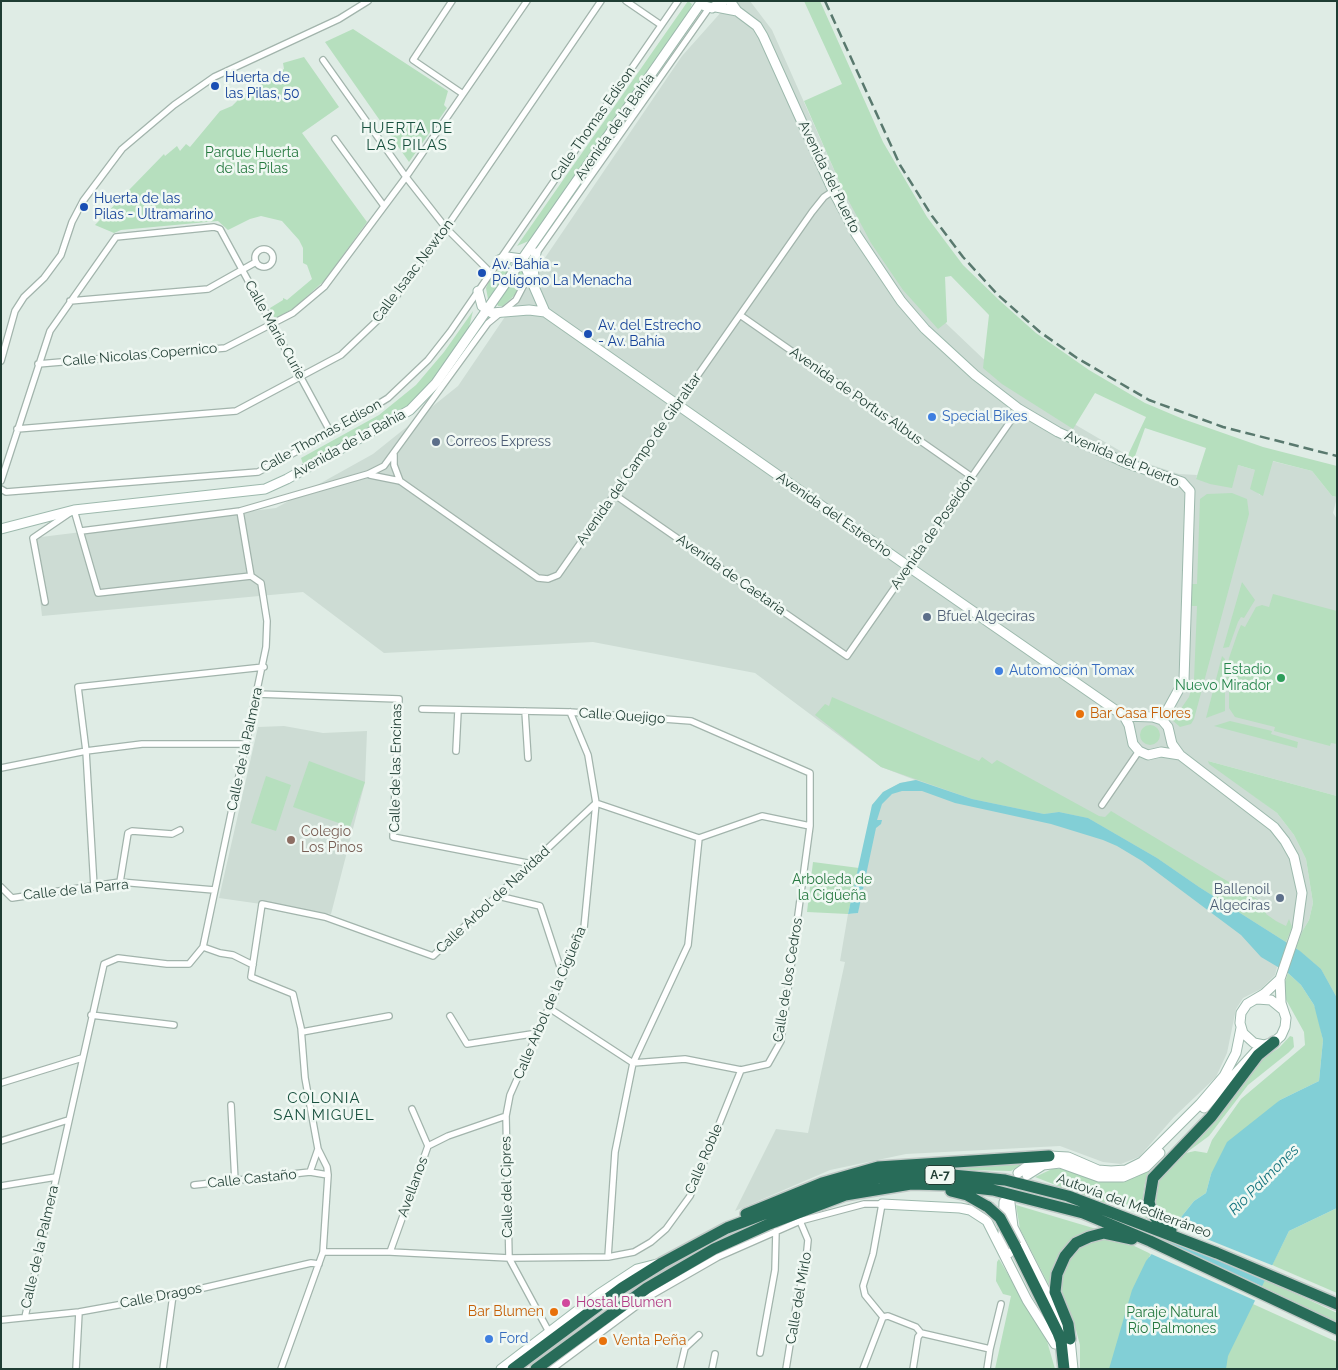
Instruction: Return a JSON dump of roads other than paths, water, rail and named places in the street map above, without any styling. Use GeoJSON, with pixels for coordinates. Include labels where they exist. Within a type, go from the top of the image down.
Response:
{"type":"FeatureCollection","features":[{"type":"Feature","properties":{"kind":"highway"},"geometry":{"type":"LineString","coordinates":[[1156,1225],[1149,1202],[1153,1178],[1211,1117],[1269,1043]]}},
{"type":"Feature","properties":{"kind":"highway"},"geometry":{"type":"LineString","coordinates":[[727,1228],[735,1218],[770,1202],[822,1183],[878,1166],[1049,1156]]}},
{"type":"Feature","properties":{"kind":"highway","name":"Autovía del Mediterráneo"},"geometry":{"type":"LineString","coordinates":[[513,1369],[554,1333],[622,1288],[662,1262],[727,1228],[822,1192],[851,1184],[899,1176],[942,1174],[1005,1180],[1030,1186],[1166,1228],[1200,1241],[1217,1252],[1337,1304]]}},
{"type":"Feature","properties":{"kind":"highway"},"geometry":{"type":"LineString","coordinates":[[910,1184],[920,1190],[961,1193],[988,1207],[1000,1218],[1062,1341],[1064,1369]]}},
{"type":"Feature","properties":{"kind":"highway","name":"Autovía del Mediterráneo"},"geometry":{"type":"LineString","coordinates":[[536,1369],[647,1288],[714,1249],[769,1224],[845,1195],[910,1184],[968,1186],[1025,1196],[1083,1213],[1150,1241],[1337,1329]]}},
{"type":"Feature","properties":{"kind":"highway"},"geometry":{"type":"LineString","coordinates":[[1070,1339],[1068,1324],[1055,1292],[1057,1274],[1065,1256],[1076,1243],[1089,1236],[1104,1233],[1123,1236],[1139,1242],[1150,1241]]}},
{"type":"Feature","properties":{"kind":"highway"},"geometry":{"type":"LineString","coordinates":[[522,1369],[552,1345],[554,1333]]}},
{"type":"Feature","properties":{"kind":"street"},"geometry":{"type":"LineString","coordinates":[[1,361],[15,311],[24,297],[44,278],[61,255],[72,222],[84,201],[122,149],[174,105],[214,77],[339,19],[368,1]]}},
{"type":"Feature","properties":{"kind":"street"},"geometry":{"type":"LineString","coordinates":[[452,1],[414,55],[414,62],[463,94]]}},
{"type":"Feature","properties":{"kind":"street","name":"Calle Nicolas Copernico"},"geometry":{"type":"LineString","coordinates":[[38,364],[225,348],[293,314],[324,287],[406,177],[527,1]]}},
{"type":"Feature","properties":{"kind":"street","name":"Calle Isaac Newton"},"geometry":{"type":"LineString","coordinates":[[17,429],[236,410],[301,378],[342,355],[382,316],[446,228],[601,1]]}},
{"type":"Feature","properties":{"kind":"street"},"geometry":{"type":"LineString","coordinates":[[626,1],[662,25]]}},
{"type":"Feature","properties":{"kind":"street","name":"Calle Thomas Edison"},"geometry":{"type":"LineString","coordinates":[[2,490],[258,472],[331,433],[388,398],[409,381],[428,360],[478,292],[498,260],[678,1]]}},
{"type":"Feature","properties":{"kind":"street"},"geometry":{"type":"LineString","coordinates":[[730,1],[737,11]]}},
{"type":"Feature","properties":{"kind":"street"},"geometry":{"type":"LineString","coordinates":[[708,4],[737,11]]}},
{"type":"Feature","properties":{"kind":"street","name":"Avenida de la Bahía"},"geometry":{"type":"LineString","coordinates":[[240,511],[368,474],[384,466],[394,455],[482,331],[516,300],[530,274],[536,253],[708,4]]}},
{"type":"Feature","properties":{"kind":"street","name":"Avenida de la Bahía"},"geometry":{"type":"LineString","coordinates":[[1,529],[74,510],[249,492],[265,488],[287,479],[398,418],[414,407],[436,383],[522,258],[708,4]]}},
{"type":"Feature","properties":{"kind":"street","name":"Avenida del Puerto"},"geometry":{"type":"LineString","coordinates":[[737,11],[757,26],[767,43],[833,192],[878,270],[919,322],[949,353],[1019,409],[1058,432],[1126,463],[1182,482],[1190,491],[1184,680],[1162,720]]}},
{"type":"Feature","properties":{"kind":"street"},"geometry":{"type":"LineString","coordinates":[[323,60],[406,177],[446,228],[490,272]]}},
{"type":"Feature","properties":{"kind":"street"},"geometry":{"type":"LineString","coordinates":[[335,138],[384,206]]}},
{"type":"Feature","properties":{"kind":"street","name":"Avenida del Campo de Gibraltar"},"geometry":{"type":"LineString","coordinates":[[368,474],[400,481],[538,578],[543,579],[558,575],[812,212],[824,197],[833,192]]}},
{"type":"Feature","properties":{"kind":"street","name":"Calle Marie Curie"},"geometry":{"type":"LineString","coordinates":[[70,301],[116,237],[218,227],[331,433]]}},
{"type":"Feature","properties":{"kind":"street"},"geometry":{"type":"LineString","coordinates":[[536,253],[533,266],[537,294]]}},
{"type":"Feature","properties":{"kind":"street"},"geometry":{"type":"LineString","coordinates":[[498,260],[507,257],[522,258],[545,312]]}},
{"type":"Feature","properties":{"kind":"street"},"geometry":{"type":"LineString","coordinates":[[1,480],[50,331],[70,301],[208,289],[256,262]]}},
{"type":"Feature","properties":{"kind":"street"},"geometry":{"type":"LineString","coordinates":[[478,292],[482,306],[486,311],[499,314],[529,310],[545,312]]}},
{"type":"Feature","properties":{"kind":"street","name":"Avenida del Estrecho"},"geometry":{"type":"LineString","coordinates":[[545,312],[1124,716],[1144,718]]}},
{"type":"Feature","properties":{"kind":"street","name":"Avenida de Portus Albus"},"geometry":{"type":"LineString","coordinates":[[740,315],[972,477]]}},
{"type":"Feature","properties":{"kind":"street","name":"Avenida de Poseidón"},"geometry":{"type":"LineString","coordinates":[[847,656],[1019,409]]}},
{"type":"Feature","properties":{"kind":"street"},"geometry":{"type":"LineString","coordinates":[[394,455],[394,465],[400,481]]}},
{"type":"Feature","properties":{"kind":"street","name":"Avenida de Caetaria"},"geometry":{"type":"LineString","coordinates":[[614,495],[847,656]]}},
{"type":"Feature","properties":{"kind":"street"},"geometry":{"type":"LineString","coordinates":[[45,602],[33,538],[74,510],[98,593],[251,576]]}},
{"type":"Feature","properties":{"kind":"street"},"geometry":{"type":"LineString","coordinates":[[81,531],[240,511]]}},
{"type":"Feature","properties":{"kind":"street","name":"Calle de la Palmera"},"geometry":{"type":"LineString","coordinates":[[25,1317],[91,1015],[104,964],[118,958],[167,964],[189,964],[203,947],[264,667],[267,621],[261,583],[251,576],[240,511]]}},
{"type":"Feature","properties":{"kind":"street"},"geometry":{"type":"LineString","coordinates":[[94,887],[86,751],[78,687],[264,667]]}},
{"type":"Feature","properties":{"kind":"street","name":"Calle de las Encinas"},"geometry":{"type":"LineString","coordinates":[[257,694],[399,699],[393,837],[532,864]]}},
{"type":"Feature","properties":{"kind":"street","name":"Calle Quejigo"},"geometry":{"type":"LineString","coordinates":[[422,709],[570,712],[691,721],[810,774]]}},
{"type":"Feature","properties":{"kind":"street"},"geometry":{"type":"LineString","coordinates":[[456,751],[458,711]]}},
{"type":"Feature","properties":{"kind":"street"},"geometry":{"type":"LineString","coordinates":[[526,711],[528,758]]}},
{"type":"Feature","properties":{"kind":"street","name":"Calle Arbol de la Cigüeña"},"geometry":{"type":"LineString","coordinates":[[506,1116],[510,1095],[584,928],[596,803],[588,755],[570,712]]}},
{"type":"Feature","properties":{"kind":"street"},"geometry":{"type":"LineString","coordinates":[[1124,716],[1132,735],[1133,744],[1139,751],[1152,755],[1161,752],[1180,755]]}},
{"type":"Feature","properties":{"kind":"street"},"geometry":{"type":"LineString","coordinates":[[1132,735],[1136,723],[1144,718],[1153,717],[1162,720],[1168,727],[1170,736],[1180,755],[1274,827],[1294,857],[1302,893],[1302,911],[1280,979],[1285,1027],[1281,1036],[1250,1056],[1215,1097],[1154,1160],[1138,1172],[1123,1177],[1107,1178],[1054,1163],[1043,1165],[1022,1174],[1035,1161],[1049,1156],[1068,1157],[1098,1170],[1111,1171],[1126,1170],[1142,1162],[1200,1104],[1224,1076],[1236,1052],[1241,1028],[1241,1013],[1247,1004],[1280,979]]}},
{"type":"Feature","properties":{"kind":"street"},"geometry":{"type":"LineString","coordinates":[[1161,752],[1167,745],[1170,736]]}},
{"type":"Feature","properties":{"kind":"street"},"geometry":{"type":"LineString","coordinates":[[1,768],[86,751],[142,744],[247,744]]}},
{"type":"Feature","properties":{"kind":"street"},"geometry":{"type":"LineString","coordinates":[[1102,805],[1139,751]]}},
{"type":"Feature","properties":{"kind":"street","name":"Calle de los Cedros"},"geometry":{"type":"LineString","coordinates":[[741,1070],[768,1064],[781,1041],[810,826],[810,774]]}},
{"type":"Feature","properties":{"kind":"street"},"geometry":{"type":"LineString","coordinates":[[596,803],[700,838],[762,816],[810,826]]}},
{"type":"Feature","properties":{"kind":"street","name":"Calle Arbol de Navidad"},"geometry":{"type":"LineString","coordinates":[[253,965],[262,904],[325,917],[433,956],[596,803]]}},
{"type":"Feature","properties":{"kind":"street"},"geometry":{"type":"LineString","coordinates":[[120,882],[128,833],[132,831],[172,834],[180,830]]}},
{"type":"Feature","properties":{"kind":"street"},"geometry":{"type":"LineString","coordinates":[[608,1257],[615,1152],[633,1063],[688,945],[700,838]]}},
{"type":"Feature","properties":{"kind":"street","name":"Calle de la Parra"},"geometry":{"type":"LineString","coordinates":[[1,887],[12,898],[120,882],[214,890]]}},
{"type":"Feature","properties":{"kind":"street"},"geometry":{"type":"LineString","coordinates":[[498,896],[540,906],[563,976]]}},
{"type":"Feature","properties":{"kind":"street"},"geometry":{"type":"LineString","coordinates":[[203,947],[233,955],[253,965],[251,977],[293,994],[302,1032],[305,1078],[318,1149],[327,1167],[323,1252],[281,1369]]}},
{"type":"Feature","properties":{"kind":"street"},"geometry":{"type":"LineString","coordinates":[[1256,999],[1272,1000],[1283,1010]]}},
{"type":"Feature","properties":{"kind":"street"},"geometry":{"type":"LineString","coordinates":[[549,1008],[633,1063],[685,1059],[741,1070]]}},
{"type":"Feature","properties":{"kind":"street"},"geometry":{"type":"LineString","coordinates":[[91,1015],[174,1025]]}},
{"type":"Feature","properties":{"kind":"street"},"geometry":{"type":"LineString","coordinates":[[302,1032],[389,1016]]}},
{"type":"Feature","properties":{"kind":"street"},"geometry":{"type":"LineString","coordinates":[[450,1016],[467,1044],[538,1033]]}},
{"type":"Feature","properties":{"kind":"street"},"geometry":{"type":"LineString","coordinates":[[1241,1028],[1250,1040],[1269,1043]]}},
{"type":"Feature","properties":{"kind":"street"},"geometry":{"type":"LineString","coordinates":[[1,1083],[82,1058]]}},
{"type":"Feature","properties":{"kind":"street","name":"Calle Roble"},"geometry":{"type":"LineString","coordinates":[[508,1258],[608,1257],[634,1252],[651,1242],[666,1229],[690,1196],[741,1070]]}},
{"type":"Feature","properties":{"kind":"street"},"geometry":{"type":"LineString","coordinates":[[231,1105],[235,1181]]}},
{"type":"Feature","properties":{"kind":"street"},"geometry":{"type":"LineString","coordinates":[[412,1109],[428,1146]]}},
{"type":"Feature","properties":{"kind":"street","name":"Avellanos"},"geometry":{"type":"LineString","coordinates":[[390,1252],[428,1146],[448,1136],[506,1116]]}},
{"type":"Feature","properties":{"kind":"street","name":"Calle del Cipres"},"geometry":{"type":"LineString","coordinates":[[506,1116],[508,1258]]}},
{"type":"Feature","properties":{"kind":"street"},"geometry":{"type":"LineString","coordinates":[[1,1141],[68,1120]]}},
{"type":"Feature","properties":{"kind":"street"},"geometry":{"type":"LineString","coordinates":[[310,1172],[318,1149]]}},
{"type":"Feature","properties":{"kind":"street","name":"Calle Castaño"},"geometry":{"type":"LineString","coordinates":[[194,1185],[310,1172],[328,1174]]}},
{"type":"Feature","properties":{"kind":"street","name":"Calle de la Palmera"},"geometry":{"type":"LineString","coordinates":[[1,1186],[56,1177]]}},
{"type":"Feature","properties":{"kind":"street"},"geometry":{"type":"LineString","coordinates":[[1059,1369],[1055,1344],[1007,1249],[1002,1225],[1007,1203],[1013,1227],[1070,1339],[1073,1369]]}},
{"type":"Feature","properties":{"kind":"street"},"geometry":{"type":"LineString","coordinates":[[552,1369],[667,1285],[718,1256],[800,1221],[846,1208],[882,1204],[960,1208],[970,1210],[987,1220],[1027,1300],[1055,1344]]}},
{"type":"Feature","properties":{"kind":"street"},"geometry":{"type":"LineString","coordinates":[[882,1204],[873,1254],[863,1286],[865,1295],[884,1317]]}},
{"type":"Feature","properties":{"kind":"street","name":"Calle del Mirlo"},"geometry":{"type":"LineString","coordinates":[[786,1369],[798,1294],[805,1270],[808,1240],[800,1221]]}},
{"type":"Feature","properties":{"kind":"street"},"geometry":{"type":"LineString","coordinates":[[760,1353],[775,1270],[776,1231]]}},
{"type":"Feature","properties":{"kind":"street"},"geometry":{"type":"LineString","coordinates":[[323,1252],[390,1252],[508,1258],[554,1333],[501,1369]]}},
{"type":"Feature","properties":{"kind":"street","name":"Calle Dragos"},"geometry":{"type":"LineString","coordinates":[[1,1320],[79,1312],[173,1295],[310,1263],[319,1264]]}},
{"type":"Feature","properties":{"kind":"street"},"geometry":{"type":"LineString","coordinates":[[163,1369],[173,1295]]}},
{"type":"Feature","properties":{"kind":"street"},"geometry":{"type":"LineString","coordinates":[[987,1369],[1001,1304]]}},
{"type":"Feature","properties":{"kind":"street"},"geometry":{"type":"LineString","coordinates":[[76,1369],[79,1312]]}},
{"type":"Feature","properties":{"kind":"street"},"geometry":{"type":"LineString","coordinates":[[884,1317],[888,1316],[916,1327],[920,1333]]}},
{"type":"Feature","properties":{"kind":"street"},"geometry":{"type":"LineString","coordinates":[[863,1369],[884,1317]]}},
{"type":"Feature","properties":{"kind":"street"},"geometry":{"type":"LineString","coordinates":[[920,1333],[925,1332],[990,1349]]}},
{"type":"Feature","properties":{"kind":"street"},"geometry":{"type":"LineString","coordinates":[[913,1369],[920,1333]]}},
{"type":"Feature","properties":{"kind":"street"},"geometry":{"type":"LineString","coordinates":[[680,1369],[685,1348],[700,1335]]}},
{"type":"Feature","properties":{"kind":"street"},"geometry":{"type":"LineString","coordinates":[[712,1369],[715,1354]]}},
{"type":"Feature","properties":{"kind":"water","name":"Rio Palmones"},"geometry":{"type":"Polygon","coordinates":[[[916,780],[972,799],[1044,814],[1059,812],[1088,818],[1157,858],[1300,951],[1321,969],[1337,998],[1337,1208],[1289,1231],[1228,1356],[1226,1369],[1109,1369],[1132,1290],[1146,1261],[1194,1201],[1206,1193],[1211,1174],[1227,1142],[1280,1100],[1319,1081],[1323,1040],[1314,1005],[1301,985],[1288,973],[1261,957],[1241,935],[1142,861],[1117,846],[1051,824],[955,803],[922,791],[902,791],[892,794],[882,804],[877,820],[882,820],[881,824],[876,828],[858,913],[848,914],[872,805],[883,792],[900,783],[916,780]]]}},
{"type":"Feature","properties":{"kind":"railway"},"geometry":{"type":"LineString","coordinates":[[825,1],[900,165],[932,216],[963,257],[998,295],[1040,332],[1077,358],[1149,400],[1223,427],[1337,456]]}},
{"type":"Feature","properties":{"kind":"place","name":"Huerta de las Pilas, 50"},"geometry":{"type":"Point","coordinates":[215,86]}},
{"type":"Feature","properties":{"kind":"place","name":"Huerta de las Pilas - Ultramarino"},"geometry":{"type":"Point","coordinates":[84,207]}},
{"type":"Feature","properties":{"kind":"place","name":"Av. Bahía - Polígono La Menacha"},"geometry":{"type":"Point","coordinates":[482,273]}},
{"type":"Feature","properties":{"kind":"place","name":"Av. del Estrecho - Av. Bahía"},"geometry":{"type":"Point","coordinates":[588,334]}},
{"type":"Feature","properties":{"kind":"place","name":"Special Bikes"},"geometry":{"type":"Point","coordinates":[932,417]}},
{"type":"Feature","properties":{"kind":"place","name":"Correos Express"},"geometry":{"type":"Point","coordinates":[436,442]}},
{"type":"Feature","properties":{"kind":"place","name":"Bfuel Algeciras"},"geometry":{"type":"Point","coordinates":[927,617]}},
{"type":"Feature","properties":{"kind":"place","name":"Automoción Tomax"},"geometry":{"type":"Point","coordinates":[999,671]}},
{"type":"Feature","properties":{"kind":"place","name":"Estadio Nuevo Mirador"},"geometry":{"type":"Point","coordinates":[1281,678]}},
{"type":"Feature","properties":{"kind":"place","name":"Bar Casa Flores"},"geometry":{"type":"Point","coordinates":[1080,714]}},
{"type":"Feature","properties":{"kind":"place","name":"Colegio Los Pinos"},"geometry":{"type":"Point","coordinates":[291,840]}},
{"type":"Feature","properties":{"kind":"place","name":"Ballenoil Algeciras"},"geometry":{"type":"Point","coordinates":[1280,898]}},
{"type":"Feature","properties":{"kind":"place","name":"Hostal Blumen"},"geometry":{"type":"Point","coordinates":[566,1303]}},
{"type":"Feature","properties":{"kind":"place","name":"Bar Blumen"},"geometry":{"type":"Point","coordinates":[554,1312]}},
{"type":"Feature","properties":{"kind":"place","name":"Ford"},"geometry":{"type":"Point","coordinates":[489,1339]}},
{"type":"Feature","properties":{"kind":"place","name":"Venta Peña"},"geometry":{"type":"Point","coordinates":[603,1341]}},
{"type":"Feature","properties":{"kind":"district","name":"HUERTA DE LAS PILAS"},"geometry":{"type":"Point","coordinates":[407,136]}},
{"type":"Feature","properties":{"kind":"district","name":"COLONIA SAN MIGUEL"},"geometry":{"type":"Point","coordinates":[324,1106]}},
{"type":"Feature","properties":{"kind":"park label","name":"Parque Huerta de las Pilas"},"geometry":{"type":"Point","coordinates":[252,162]}},
{"type":"Feature","properties":{"kind":"park label","name":"Arboleda de la Cigüeña"},"geometry":{"type":"Point","coordinates":[832,888]}},
{"type":"Feature","properties":{"kind":"park label","name":"Paraje Natural Río Palmones"},"geometry":{"type":"Point","coordinates":[1172,1322]}}]}
